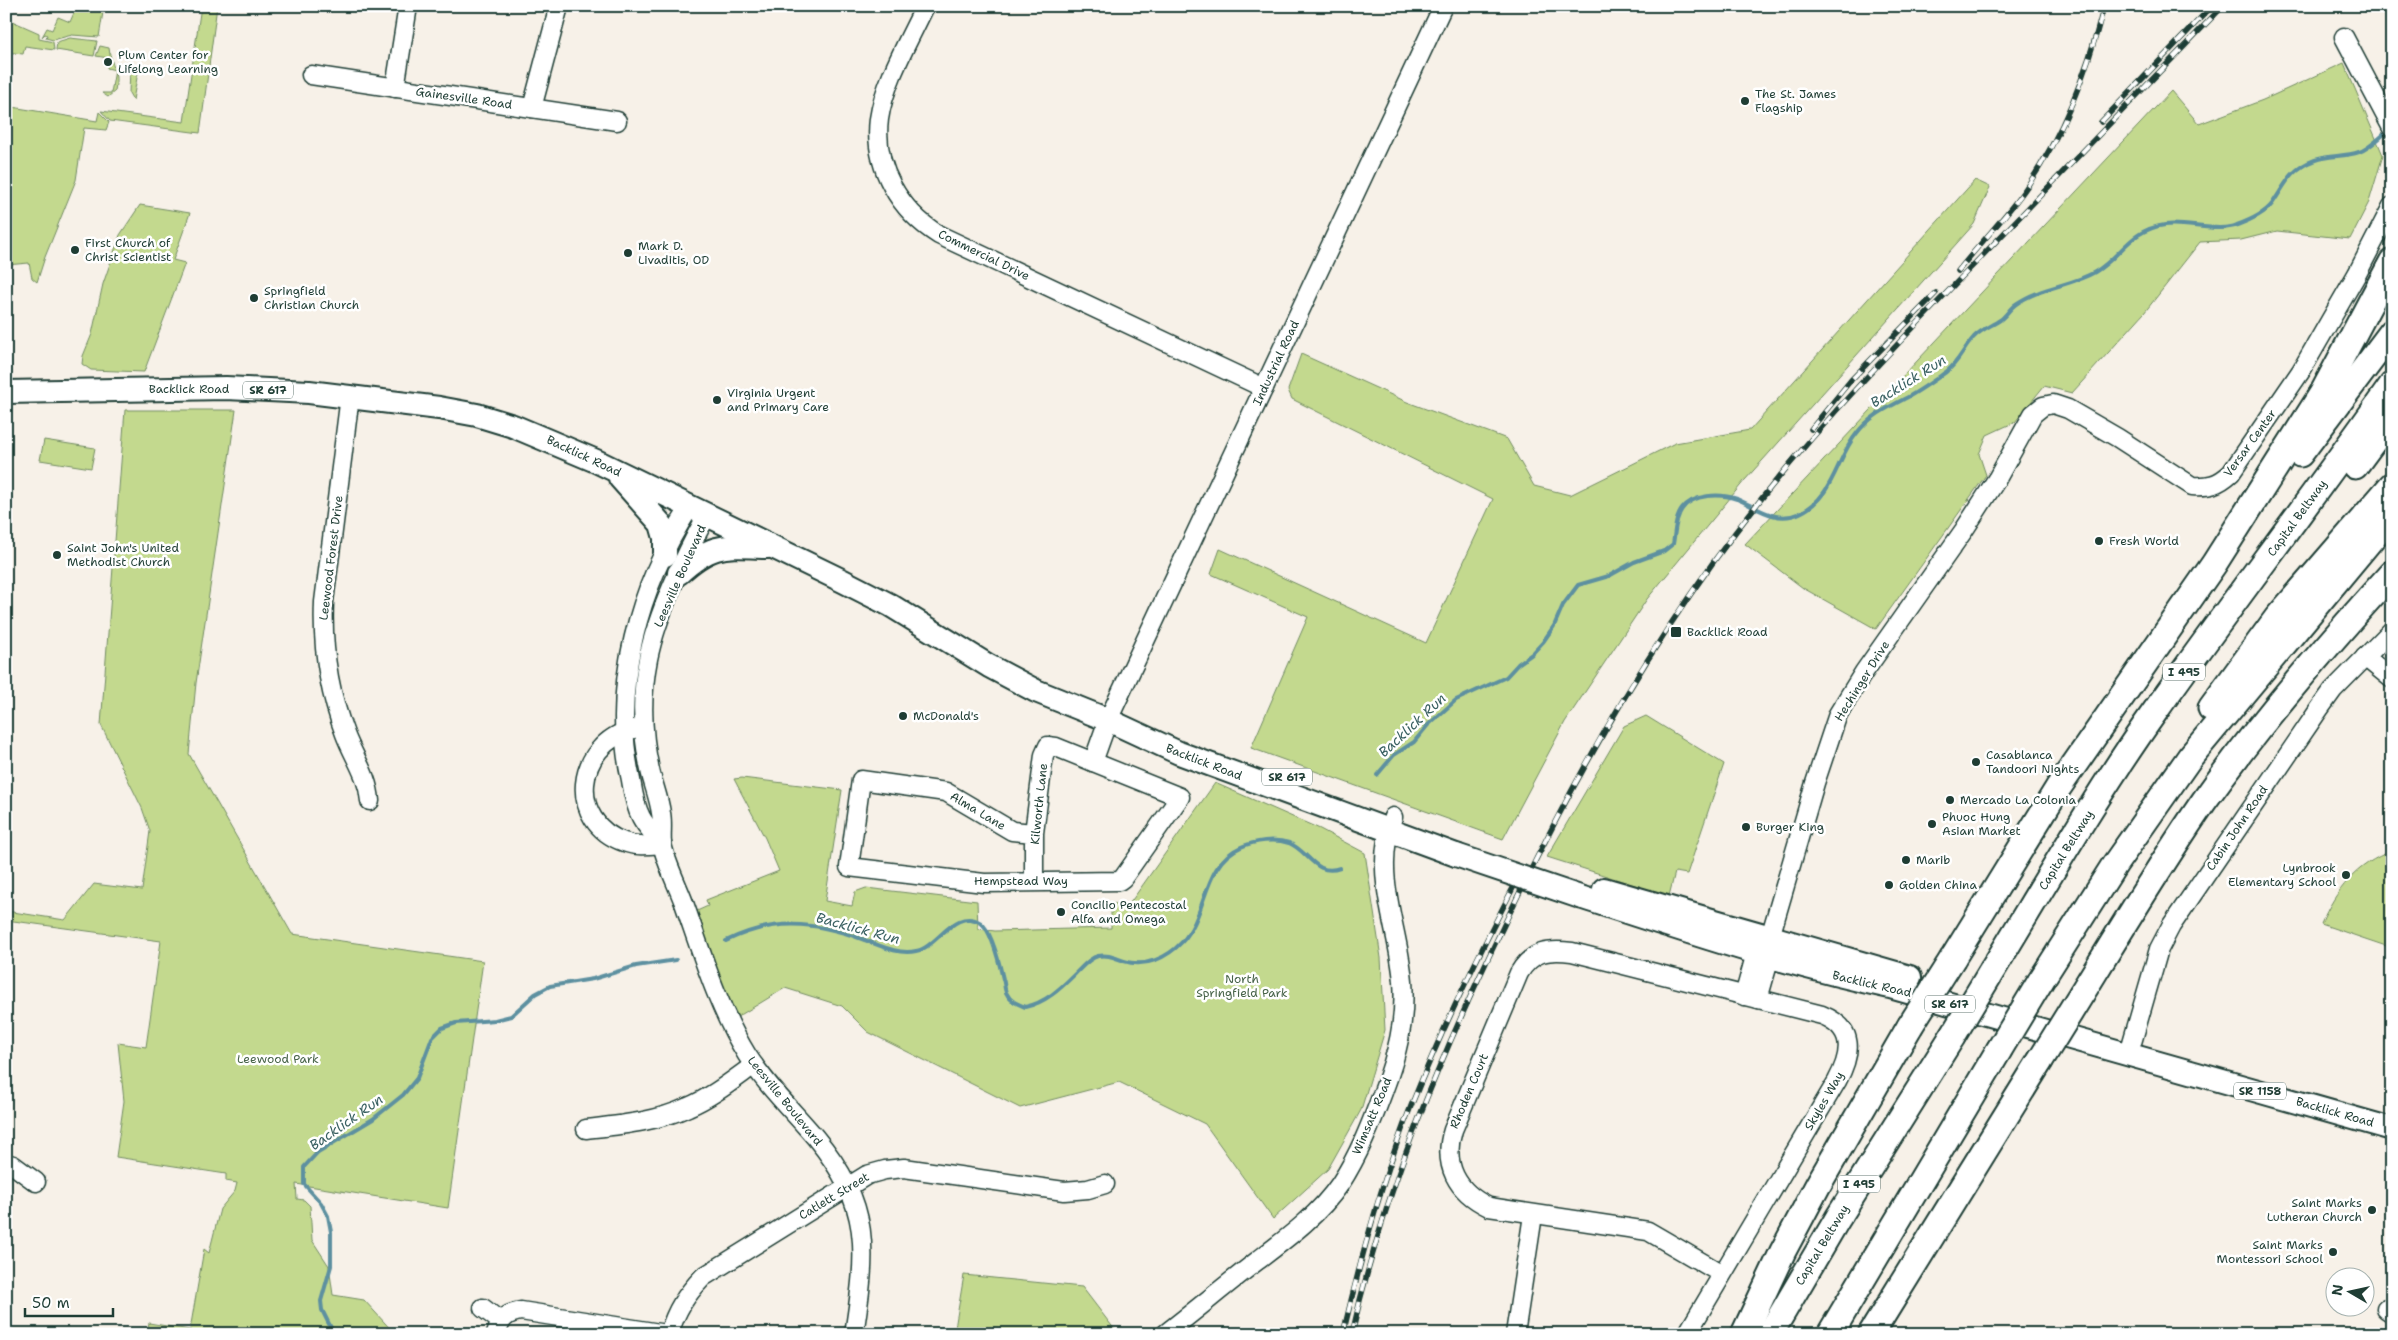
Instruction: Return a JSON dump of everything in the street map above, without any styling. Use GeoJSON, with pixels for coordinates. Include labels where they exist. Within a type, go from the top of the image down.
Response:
{"type":"FeatureCollection","features":[{"type":"Feature","properties":{"kind":"highway"},"geometry":{"type":"LineString","coordinates":[[1744,1334],[1783,1251],[1818,1185],[1910,1026],[2058,788],[2214,564],[2322,394],[2392,262]]}},
{"type":"Feature","properties":{"kind":"highway"},"geometry":{"type":"LineString","coordinates":[[2214,564],[2341,402],[2392,332]]}},
{"type":"Feature","properties":{"kind":"highway","name":"Capital Beltway"},"geometry":{"type":"LineString","coordinates":[[1770,1334],[1838,1218],[1952,1037],[2070,841],[2156,711],[2392,385]]}},
{"type":"Feature","properties":{"kind":"highway"},"geometry":{"type":"LineString","coordinates":[[1993,969],[2147,749],[2388,422]]}},
{"type":"Feature","properties":{"kind":"highway"},"geometry":{"type":"LineString","coordinates":[[1830,1334],[2040,982],[2115,864],[2190,756],[2389,501]]}},
{"type":"Feature","properties":{"kind":"highway"},"geometry":{"type":"LineString","coordinates":[[1871,1334],[2137,903],[2205,800],[2266,719],[2370,597],[2392,575]]}},
{"type":"Feature","properties":{"kind":"main road","name":"Backlick Road"},"geometry":{"type":"LineString","coordinates":[[6,392],[226,388],[309,392],[439,408],[477,415],[548,439],[777,547],[890,605],[940,637],[1022,684],[1108,720],[1146,727],[1178,737],[1391,824],[1459,849],[1765,949],[2392,1113]]}},
{"type":"Feature","properties":{"kind":"main road"},"geometry":{"type":"LineString","coordinates":[[613,470],[662,524],[665,538],[665,555]]}},
{"type":"Feature","properties":{"kind":"main road"},"geometry":{"type":"LineString","coordinates":[[679,573],[696,558],[712,549],[731,546],[777,547]]}},
{"type":"Feature","properties":{"kind":"main road","name":"Backlick Road"},"geometry":{"type":"LineString","coordinates":[[2131,1046],[2392,1129]]}},
{"type":"Feature","properties":{"kind":"street"},"geometry":{"type":"LineString","coordinates":[[395,88],[408,6]]}},
{"type":"Feature","properties":{"kind":"street"},"geometry":{"type":"LineString","coordinates":[[532,108],[559,6]]}},
{"type":"Feature","properties":{"kind":"street","name":"Commercial Drive"},"geometry":{"type":"LineString","coordinates":[[925,6],[889,84],[879,120],[878,134],[883,165],[889,180],[913,216],[939,235],[1264,388]]}},
{"type":"Feature","properties":{"kind":"street","name":"Industrial Road"},"geometry":{"type":"LineString","coordinates":[[1108,720],[1443,6]]}},
{"type":"Feature","properties":{"kind":"street"},"geometry":{"type":"LineString","coordinates":[[2344,37],[2388,121]]}},
{"type":"Feature","properties":{"kind":"street","name":"Gainesville Road"},"geometry":{"type":"LineString","coordinates":[[311,75],[616,121]]}},
{"type":"Feature","properties":{"kind":"street","name":"Versar Center"},"geometry":{"type":"LineString","coordinates":[[2010,451],[2033,414],[2043,406],[2053,404],[2068,409],[2118,438],[2192,486],[2205,487],[2219,484],[2231,473],[2301,372],[2357,274],[2392,206]]}},
{"type":"Feature","properties":{"kind":"street","name":"Leewood Forest Drive"},"geometry":{"type":"LineString","coordinates":[[350,396],[324,602],[323,634],[327,672],[333,702],[345,736],[365,773],[369,786],[370,801]]}},
{"type":"Feature","properties":{"kind":"street","name":"Hechinger Drive"},"geometry":{"type":"LineString","coordinates":[[1765,949],[1838,714],[1864,672],[1964,530],[1997,479],[2010,451]]}},
{"type":"Feature","properties":{"kind":"street","name":"Leesville Boulevard"},"geometry":{"type":"LineString","coordinates":[[699,511],[678,527],[647,594],[632,643],[624,699],[623,732],[628,767],[640,816],[662,844],[721,1004],[754,1065],[815,1137],[849,1185],[859,1217],[863,1248],[862,1278],[854,1334]]}},
{"type":"Feature","properties":{"kind":"street","name":"Leesville Boulevard"},"geometry":{"type":"LineString","coordinates":[[662,844],[661,812],[649,768],[643,727],[649,653],[659,621],[679,573],[699,511]]}},
{"type":"Feature","properties":{"kind":"street","name":"Cabin John Road"},"geometry":{"type":"LineString","coordinates":[[2131,1046],[2159,949],[2170,926],[2320,708],[2365,657],[2392,630]]}},
{"type":"Feature","properties":{"kind":"street"},"geometry":{"type":"LineString","coordinates":[[2365,657],[2392,679]]}},
{"type":"Feature","properties":{"kind":"street"},"geometry":{"type":"LineString","coordinates":[[1093,762],[1108,720]]}},
{"type":"Feature","properties":{"kind":"street"},"geometry":{"type":"LineString","coordinates":[[643,727],[623,732],[606,742],[592,759],[585,783],[589,808],[602,828],[617,839],[637,845],[662,844]]}},
{"type":"Feature","properties":{"kind":"street","name":"Kilworth Lane"},"geometry":{"type":"LineString","coordinates":[[1034,882],[1034,833],[1044,755],[1048,746],[1056,747],[1180,797]]}},
{"type":"Feature","properties":{"kind":"street","name":"Hempstead Way"},"geometry":{"type":"LineString","coordinates":[[862,780],[849,867],[984,883],[1119,881],[1180,797]]}},
{"type":"Feature","properties":{"kind":"street","name":"Alma Lane"},"geometry":{"type":"LineString","coordinates":[[862,780],[946,792],[1012,831],[1034,833]]}},
{"type":"Feature","properties":{"kind":"street","name":"Wimsatt Road"},"geometry":{"type":"LineString","coordinates":[[1164,1334],[1292,1234],[1323,1204],[1339,1185],[1373,1120],[1398,1051],[1404,1006],[1403,980],[1385,881],[1384,849],[1391,824]]}},
{"type":"Feature","properties":{"kind":"street"},"geometry":{"type":"LineString","coordinates":[[1751,997],[1765,949]]}},
{"type":"Feature","properties":{"kind":"street","name":"Rhoden Court"},"geometry":{"type":"LineString","coordinates":[[1722,1274],[1648,1231],[1489,1207],[1476,1200],[1463,1188],[1455,1177],[1448,1150],[1453,1130],[1518,973],[1528,960],[1542,952],[1572,952],[1751,997]]}},
{"type":"Feature","properties":{"kind":"street","name":"Skyles Way"},"geometry":{"type":"LineString","coordinates":[[1686,1334],[1838,1081],[1848,1051],[1846,1034],[1833,1019],[1751,997]]}},
{"type":"Feature","properties":{"kind":"street"},"geometry":{"type":"LineString","coordinates":[[586,1128],[619,1126],[674,1113],[702,1100],[754,1065]]}},
{"type":"Feature","properties":{"kind":"street"},"geometry":{"type":"LineString","coordinates":[[6,1163],[13,1165],[36,1182]]}},
{"type":"Feature","properties":{"kind":"street","name":"Catlett Street"},"geometry":{"type":"LineString","coordinates":[[668,1334],[679,1306],[703,1277],[867,1175],[885,1170],[904,1168],[1064,1190],[1088,1189],[1105,1184]]}},
{"type":"Feature","properties":{"kind":"street"},"geometry":{"type":"LineString","coordinates":[[1515,1334],[1533,1215]]}},
{"type":"Feature","properties":{"kind":"street"},"geometry":{"type":"LineString","coordinates":[[483,1308],[498,1327],[510,1313],[521,1311],[668,1334]]}},
{"type":"Feature","properties":{"kind":"green space"},"geometry":{"type":"Polygon","coordinates":[[[77,6],[104,6],[99,37],[72,35],[53,40],[46,38],[47,35],[45,34],[42,37],[47,28],[52,30],[58,17],[70,22],[77,6]]]}},
{"type":"Feature","properties":{"kind":"green space"},"geometry":{"type":"Polygon","coordinates":[[[201,6],[217,6],[200,133],[110,121],[101,111],[184,122],[201,6]]]}},
{"type":"Feature","properties":{"kind":"green space"},"geometry":{"type":"Polygon","coordinates":[[[12,21],[39,33],[39,39],[53,42],[54,50],[25,46],[23,54],[6,52],[6,23],[12,21]]]}},
{"type":"Feature","properties":{"kind":"green space"},"geometry":{"type":"Polygon","coordinates":[[[70,38],[97,41],[94,56],[56,50],[57,42],[70,38]]]}},
{"type":"Feature","properties":{"kind":"green space"},"geometry":{"type":"Polygon","coordinates":[[[100,46],[109,48],[115,70],[107,68],[108,58],[96,56],[100,46]]]}},
{"type":"Feature","properties":{"kind":"green space"},"geometry":{"type":"Polygon","coordinates":[[[2344,63],[2383,155],[2369,202],[2350,239],[2277,231],[2241,240],[2200,242],[2144,313],[2072,393],[2044,386],[2015,422],[1987,435],[1979,454],[1986,475],[1876,629],[1803,588],[1745,544],[2171,91],[2199,124],[2263,100],[2344,63]]]}},
{"type":"Feature","properties":{"kind":"green space"},"geometry":{"type":"Polygon","coordinates":[[[130,69],[138,72],[133,100],[129,93],[130,69]]]}},
{"type":"Feature","properties":{"kind":"green space"},"geometry":{"type":"Polygon","coordinates":[[[115,71],[115,91],[108,97],[102,93],[111,93],[115,71]]]}},
{"type":"Feature","properties":{"kind":"green space"},"geometry":{"type":"Polygon","coordinates":[[[6,106],[97,121],[99,112],[109,122],[106,130],[84,128],[76,180],[37,282],[32,278],[29,263],[6,265],[6,106]]]}},
{"type":"Feature","properties":{"kind":"green space"},"geometry":{"type":"Polygon","coordinates":[[[1975,180],[1990,187],[1974,224],[1745,480],[1647,599],[1565,722],[1503,839],[1251,748],[1308,617],[1211,574],[1220,549],[1426,643],[1493,499],[1292,399],[1288,390],[1301,354],[1407,402],[1507,439],[1534,486],[1570,495],[1675,443],[1750,430],[1975,180]]]}},
{"type":"Feature","properties":{"kind":"green space"},"geometry":{"type":"Polygon","coordinates":[[[140,205],[190,213],[173,260],[185,263],[144,372],[91,370],[82,364],[83,356],[92,334],[103,284],[120,235],[140,205]]]}},
{"type":"Feature","properties":{"kind":"green space","name":"Leewood Park"},"geometry":{"type":"Polygon","coordinates":[[[125,410],[236,410],[196,683],[189,754],[292,934],[483,961],[448,1208],[296,1184],[297,1199],[304,1200],[310,1206],[312,1240],[329,1266],[333,1295],[364,1300],[395,1334],[146,1334],[149,1323],[190,1330],[204,1249],[209,1253],[220,1209],[235,1191],[237,1183],[226,1181],[226,1174],[116,1157],[124,1101],[118,1043],[146,1047],[161,941],[6,920],[6,911],[65,920],[94,884],[142,890],[150,831],[142,808],[101,725],[125,410]]]}},
{"type":"Feature","properties":{"kind":"green space"},"geometry":{"type":"Polygon","coordinates":[[[44,440],[95,448],[91,468],[40,460],[44,440]]]}},
{"type":"Feature","properties":{"kind":"green space"},"geometry":{"type":"Polygon","coordinates":[[[1646,716],[1724,764],[1687,874],[1675,872],[1669,896],[1547,857],[1624,726],[1646,716]]]}},
{"type":"Feature","properties":{"kind":"green space","name":"North Springfield Park"},"geometry":{"type":"Polygon","coordinates":[[[742,778],[842,790],[825,901],[852,906],[855,892],[866,888],[977,901],[978,929],[995,931],[1111,928],[1111,904],[1130,903],[1215,783],[1320,829],[1365,853],[1381,958],[1385,1030],[1361,1110],[1328,1169],[1273,1219],[1205,1124],[1119,1082],[1020,1108],[868,1032],[842,1006],[785,988],[729,1022],[688,915],[708,906],[706,900],[779,871],[765,838],[734,779],[742,778]]]}},
{"type":"Feature","properties":{"kind":"green space"},"geometry":{"type":"Polygon","coordinates":[[[2392,851],[2392,948],[2321,924],[2333,900],[2349,880],[2368,863],[2392,851]]]}},
{"type":"Feature","properties":{"kind":"green space"},"geometry":{"type":"Polygon","coordinates":[[[964,1275],[1082,1287],[1118,1334],[954,1334],[964,1275]]]}},
{"type":"Feature","properties":{"kind":"waterway","name":"Backlick Run"},"geometry":{"type":"LineString","coordinates":[[1377,775],[1394,755],[1414,742],[1428,725],[1456,700],[1506,677],[1518,664],[1532,654],[1554,626],[1563,605],[1578,585],[1609,576],[1634,562],[1664,551],[1673,544],[1678,517],[1682,509],[1693,500],[1707,496],[1723,496],[1737,499],[1775,516],[1783,517],[1800,513],[1820,497],[1850,443],[1867,422],[1946,372],[1974,337],[1997,322],[2025,298],[2086,277],[2104,266],[2134,238],[2153,228],[2173,224],[2222,228],[2246,221],[2261,214],[2269,207],[2289,178],[2300,168],[2320,158],[2354,154],[2370,146],[2388,131]]}},
{"type":"Feature","properties":{"kind":"waterway","name":"Backlick Run"},"geometry":{"type":"LineString","coordinates":[[726,941],[760,928],[793,925],[810,926],[844,933],[888,949],[909,952],[924,948],[955,924],[963,920],[972,919],[981,923],[989,933],[1008,996],[1014,1002],[1025,1007],[1052,995],[1095,957],[1108,956],[1132,963],[1140,963],[1155,960],[1170,953],[1190,931],[1197,918],[1212,877],[1219,865],[1228,855],[1241,847],[1265,841],[1283,841],[1296,847],[1324,869],[1340,868]]}},
{"type":"Feature","properties":{"kind":"waterway","name":"Backlick Run"},"geometry":{"type":"LineString","coordinates":[[334,1334],[322,1310],[321,1301],[331,1266],[331,1232],[328,1216],[321,1203],[304,1184],[304,1167],[318,1152],[373,1119],[403,1095],[417,1078],[432,1038],[442,1028],[456,1023],[495,1020],[511,1016],[535,994],[550,986],[593,979],[636,966],[676,960]]}},
{"type":"Feature","properties":{"kind":"railway"},"geometry":{"type":"LineString","coordinates":[[1958,271],[2020,196],[2053,143],[2083,76],[2104,6]]}},
{"type":"Feature","properties":{"kind":"railway"},"geometry":{"type":"LineString","coordinates":[[2101,122],[2212,6]]}},
{"type":"Feature","properties":{"kind":"railway"},"geometry":{"type":"LineString","coordinates":[[1352,1334],[1380,1228],[1397,1177],[1436,1075],[1480,975],[1531,870],[1588,760],[1619,706],[1685,602],[1758,503],[1866,377],[2223,6]]}},
{"type":"Feature","properties":{"kind":"railway"},"geometry":{"type":"LineString","coordinates":[[1811,429],[1851,380],[1936,293]]}},
{"type":"Feature","properties":{"kind":"railway"},"geometry":{"type":"LineString","coordinates":[[1343,1334],[1373,1218],[1400,1134],[1437,1045],[1524,867]]}},
{"type":"Feature","properties":{"kind":"place","name":"Plum Center for Lifelong Learning"},"geometry":{"type":"Point","coordinates":[108,62]}},
{"type":"Feature","properties":{"kind":"place","name":"The St. James Flagship"},"geometry":{"type":"Point","coordinates":[1745,101]}},
{"type":"Feature","properties":{"kind":"place","name":"First Church of Christ Scientist"},"geometry":{"type":"Point","coordinates":[75,250]}},
{"type":"Feature","properties":{"kind":"place","name":"Mark D. Livaditis, OD"},"geometry":{"type":"Point","coordinates":[628,253]}},
{"type":"Feature","properties":{"kind":"place","name":"Springfield Christian Church"},"geometry":{"type":"Point","coordinates":[254,298]}},
{"type":"Feature","properties":{"kind":"place","name":"Virginia Urgent and Primary Care"},"geometry":{"type":"Point","coordinates":[717,400]}},
{"type":"Feature","properties":{"kind":"place","name":"Fresh World"},"geometry":{"type":"Point","coordinates":[2099,541]}},
{"type":"Feature","properties":{"kind":"place","name":"Saint John's United Methodist Church"},"geometry":{"type":"Point","coordinates":[57,555]}},
{"type":"Feature","properties":{"kind":"place","name":"Backlick Road"},"geometry":{"type":"Point","coordinates":[1676,632]}},
{"type":"Feature","properties":{"kind":"place","name":"McDonald's"},"geometry":{"type":"Point","coordinates":[903,716]}},
{"type":"Feature","properties":{"kind":"place","name":"Casablanca Tandoori Nights"},"geometry":{"type":"Point","coordinates":[1976,762]}},
{"type":"Feature","properties":{"kind":"place","name":"Mercado La Colonia"},"geometry":{"type":"Point","coordinates":[1950,800]}},
{"type":"Feature","properties":{"kind":"place","name":"Phuoc Hung Asian Market"},"geometry":{"type":"Point","coordinates":[1932,824]}},
{"type":"Feature","properties":{"kind":"place","name":"Burger King"},"geometry":{"type":"Point","coordinates":[1746,827]}},
{"type":"Feature","properties":{"kind":"place","name":"Marib"},"geometry":{"type":"Point","coordinates":[1906,860]}},
{"type":"Feature","properties":{"kind":"place","name":"Lynbrook Elementary School"},"geometry":{"type":"Point","coordinates":[2346,875]}},
{"type":"Feature","properties":{"kind":"place","name":"Golden China"},"geometry":{"type":"Point","coordinates":[1889,885]}},
{"type":"Feature","properties":{"kind":"place","name":"Concilio Pentecostal Alfa and Omega"},"geometry":{"type":"Point","coordinates":[1061,912]}},
{"type":"Feature","properties":{"kind":"place","name":"Saint Marks Lutheran Church"},"geometry":{"type":"Point","coordinates":[2372,1210]}},
{"type":"Feature","properties":{"kind":"place","name":"Saint Marks Montessori School"},"geometry":{"type":"Point","coordinates":[2333,1252]}}]}
